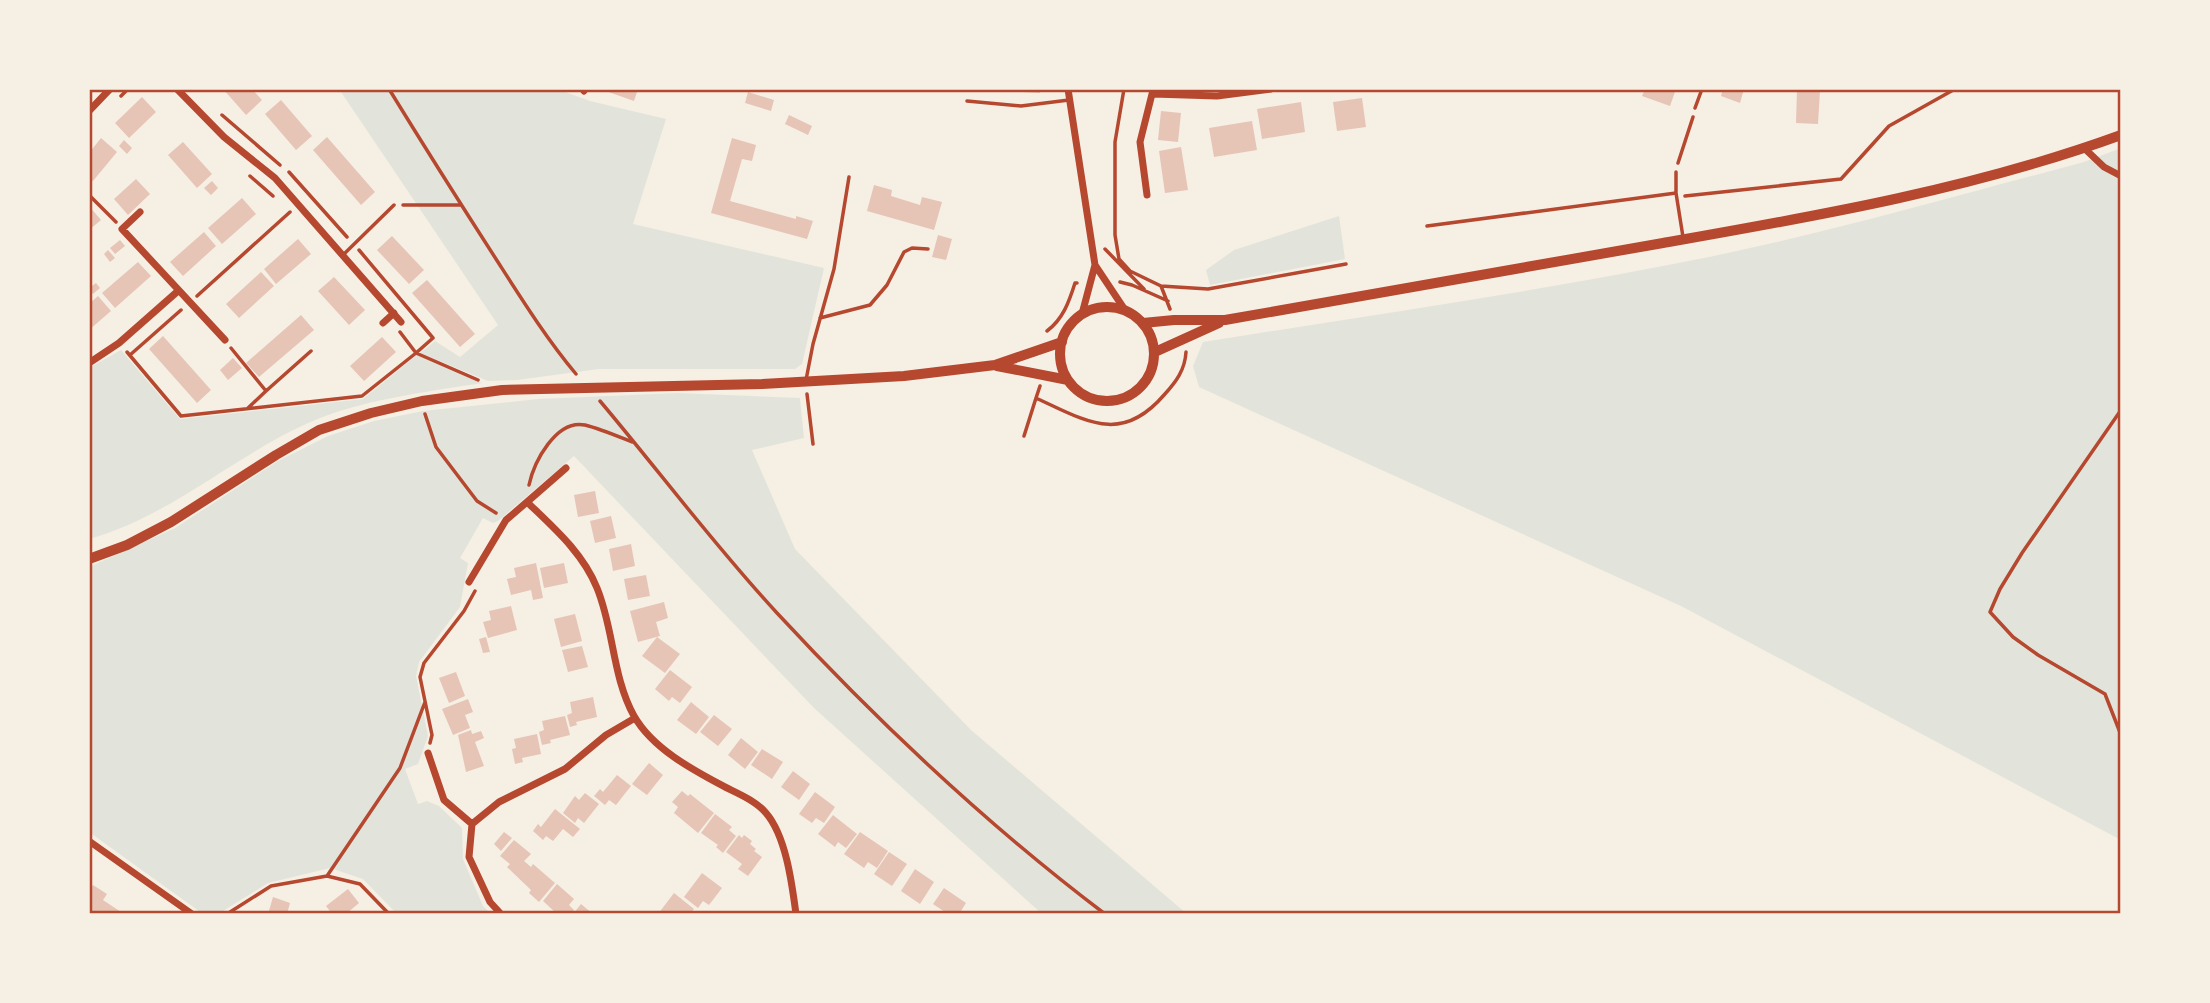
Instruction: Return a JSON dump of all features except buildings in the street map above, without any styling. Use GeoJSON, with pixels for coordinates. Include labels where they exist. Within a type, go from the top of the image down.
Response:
{"type":"FeatureCollection","features":[{"type":"Feature","properties":{"kind":"main road"},"geometry":{"type":"LineString","coordinates":[[1143,323],[1225,320],[1683,240],[1877,203],[2029,166],[2121,135]]}},
{"type":"Feature","properties":{"kind":"main road"},"geometry":{"type":"LineString","coordinates":[[1110,307],[1125,310],[1143,323],[1153,340],[1155,352],[1153,368],[1136,393],[1122,400],[1106,402],[1091,399],[1078,392],[1068,380],[1061,366],[1062,342],[1070,324],[1082,314],[1095,308],[1110,307]]}},
{"type":"Feature","properties":{"kind":"main road"},"geometry":{"type":"LineString","coordinates":[[1155,352],[1225,320]]}},
{"type":"Feature","properties":{"kind":"main road"},"geometry":{"type":"LineString","coordinates":[[89,559],[127,545],[171,522],[276,454],[319,430],[371,413],[422,401],[502,390],[806,382],[904,376],[995,365],[1062,342]]}},
{"type":"Feature","properties":{"kind":"main road"},"geometry":{"type":"LineString","coordinates":[[995,365],[1068,380]]}},
{"type":"Feature","properties":{"kind":"street"},"geometry":{"type":"LineString","coordinates":[[89,111],[110,89]]}},
{"type":"Feature","properties":{"kind":"street"},"geometry":{"type":"LineString","coordinates":[[177,89],[223,137],[275,178],[401,322]]}},
{"type":"Feature","properties":{"kind":"street"},"geometry":{"type":"LineString","coordinates":[[1068,89],[1095,265],[1082,314]]}},
{"type":"Feature","properties":{"kind":"street"},"geometry":{"type":"LineString","coordinates":[[1147,195],[1140,142],[1153,92],[1217,96],[1271,89]]}},
{"type":"Feature","properties":{"kind":"street"},"geometry":{"type":"LineString","coordinates":[[2084,148],[2104,167],[2121,176]]}},
{"type":"Feature","properties":{"kind":"street"},"geometry":{"type":"LineString","coordinates":[[139,212],[122,229],[225,340]]}},
{"type":"Feature","properties":{"kind":"street"},"geometry":{"type":"LineString","coordinates":[[1095,265],[1125,310]]}},
{"type":"Feature","properties":{"kind":"street"},"geometry":{"type":"LineString","coordinates":[[89,363],[120,343],[178,290]]}},
{"type":"Feature","properties":{"kind":"street"},"geometry":{"type":"LineString","coordinates":[[383,323],[394,313]]}},
{"type":"Feature","properties":{"kind":"street"},"geometry":{"type":"LineString","coordinates":[[469,582],[506,520],[566,468]]}},
{"type":"Feature","properties":{"kind":"street"},"geometry":{"type":"LineString","coordinates":[[527,502],[566,540],[585,565],[598,589],[621,683],[635,718],[658,744],[695,771],[750,800],[766,813],[779,836],[792,882],[796,914]]}},
{"type":"Feature","properties":{"kind":"street"},"geometry":{"type":"LineString","coordinates":[[501,914],[491,902],[469,857],[472,824],[499,802],[565,769],[606,735],[635,718]]}},
{"type":"Feature","properties":{"kind":"street"},"geometry":{"type":"LineString","coordinates":[[428,752],[444,800],[472,824]]}},
{"type":"Feature","properties":{"kind":"street"},"geometry":{"type":"LineString","coordinates":[[89,841],[192,914]]}},
{"type":"Feature","properties":{"kind":"lane"},"geometry":{"type":"LineString","coordinates":[[1695,108],[1702,89]]}},
{"type":"Feature","properties":{"kind":"lane"},"geometry":{"type":"LineString","coordinates":[[967,101],[1021,106],[1069,100]]}},
{"type":"Feature","properties":{"kind":"lane"},"geometry":{"type":"LineString","coordinates":[[1676,172],[1676,193],[1683,240]]}},
{"type":"Feature","properties":{"kind":"lane"},"geometry":{"type":"LineString","coordinates":[[806,382],[834,269],[849,177]]}},
{"type":"Feature","properties":{"kind":"lane"},"geometry":{"type":"LineString","coordinates":[[1427,226],[1676,193]]}},
{"type":"Feature","properties":{"kind":"lane"},"geometry":{"type":"LineString","coordinates":[[344,254],[394,205]]}},
{"type":"Feature","properties":{"kind":"lane"},"geometry":{"type":"LineString","coordinates":[[820,318],[870,305],[887,285],[904,252],[912,248],[928,248]]}},
{"type":"Feature","properties":{"kind":"path"},"geometry":{"type":"LineString","coordinates":[[390,89],[460,205],[555,349],[582,380]]}},
{"type":"Feature","properties":{"kind":"path"},"geometry":{"type":"LineString","coordinates":[[1124,89],[1115,142],[1115,234],[1119,259],[1130,271],[1161,286],[1208,289],[1346,264]]}},
{"type":"Feature","properties":{"kind":"path"},"geometry":{"type":"LineString","coordinates":[[1676,193],[1687,197],[1841,179],[1889,125],[1953,90]]}},
{"type":"Feature","properties":{"kind":"path"},"geometry":{"type":"LineString","coordinates":[[1676,172],[1695,108]]}},
{"type":"Feature","properties":{"kind":"path"},"geometry":{"type":"LineString","coordinates":[[250,175],[275,198]]}},
{"type":"Feature","properties":{"kind":"path"},"geometry":{"type":"LineString","coordinates":[[89,195],[122,229]]}},
{"type":"Feature","properties":{"kind":"path"},"geometry":{"type":"LineString","coordinates":[[130,355],[299,204]]}},
{"type":"Feature","properties":{"kind":"path"},"geometry":{"type":"LineString","coordinates":[[283,205],[299,219]]}},
{"type":"Feature","properties":{"kind":"path"},"geometry":{"type":"LineString","coordinates":[[394,205],[460,205]]}},
{"type":"Feature","properties":{"kind":"path"},"geometry":{"type":"LineString","coordinates":[[1103,248],[1146,291]]}},
{"type":"Feature","properties":{"kind":"path"},"geometry":{"type":"LineString","coordinates":[[1118,282],[1168,301],[1161,286]]}},
{"type":"Feature","properties":{"kind":"path"},"geometry":{"type":"LineString","coordinates":[[1040,337],[1057,323],[1075,283]]}},
{"type":"Feature","properties":{"kind":"path"},"geometry":{"type":"LineString","coordinates":[[225,340],[266,391]]}},
{"type":"Feature","properties":{"kind":"path"},"geometry":{"type":"LineString","coordinates":[[120,343],[181,416],[362,396],[416,353],[502,390]]}},
{"type":"Feature","properties":{"kind":"path"},"geometry":{"type":"LineString","coordinates":[[246,409],[311,351]]}},
{"type":"Feature","properties":{"kind":"path"},"geometry":{"type":"LineString","coordinates":[[1036,398],[1087,420],[1108,425],[1129,422],[1150,411],[1179,378],[1187,354]]}},
{"type":"Feature","properties":{"kind":"path"},"geometry":{"type":"LineString","coordinates":[[806,382],[813,444]]}},
{"type":"Feature","properties":{"kind":"path"},"geometry":{"type":"LineString","coordinates":[[1024,436],[1041,384]]}},
{"type":"Feature","properties":{"kind":"path"},"geometry":{"type":"LineString","coordinates":[[422,401],[436,447],[477,501],[506,520]]}},
{"type":"Feature","properties":{"kind":"path"},"geometry":{"type":"LineString","coordinates":[[599,401],[695,519],[776,612],[882,722],[978,811],[1105,914]]}},
{"type":"Feature","properties":{"kind":"path"},"geometry":{"type":"LineString","coordinates":[[2121,410],[2022,553],[2000,589],[1990,612],[2013,637],[2038,655],[2105,694],[2121,735]]}},
{"type":"Feature","properties":{"kind":"path"},"geometry":{"type":"LineString","coordinates":[[536,495],[529,485],[533,466],[546,446],[566,428],[582,424],[635,442]]}},
{"type":"Feature","properties":{"kind":"path"},"geometry":{"type":"LineString","coordinates":[[428,752],[432,735],[420,677],[424,663],[464,611],[476,589],[469,582]]}},
{"type":"Feature","properties":{"kind":"path"},"geometry":{"type":"LineString","coordinates":[[327,876],[400,768],[425,702]]}},
{"type":"Feature","properties":{"kind":"path"},"geometry":{"type":"LineString","coordinates":[[228,914],[271,886],[327,876],[360,884],[389,914]]}},
{"type":"Feature","properties":{"kind":"shaded area"},"geometry":{"type":"Polygon","coordinates":[[[339,89],[557,89],[590,101],[666,119],[633,224],[824,268],[802,364],[795,369],[599,369],[517,380],[488,381],[420,353],[435,341],[460,357],[498,325],[339,89]]]}},
{"type":"Feature","properties":{"kind":"shaded area"},"geometry":{"type":"Polygon","coordinates":[[[2121,148],[2121,840],[1681,606],[1199,387],[1193,366],[1203,342],[1520,292],[1709,257],[1897,212],[2084,162],[2121,148]]]}},
{"type":"Feature","properties":{"kind":"shaded area"},"geometry":{"type":"Polygon","coordinates":[[[1339,216],[1345,259],[1210,285],[1206,270],[1234,250],[1339,216]]]}},
{"type":"Feature","properties":{"kind":"shaded area"},"geometry":{"type":"Polygon","coordinates":[[[121,350],[180,419],[363,399],[417,355],[482,383],[393,398],[326,416],[252,453],[146,517],[89,539],[89,368],[121,350]]]}},
{"type":"Feature","properties":{"kind":"shaded area"},"geometry":{"type":"Polygon","coordinates":[[[678,393],[800,398],[804,438],[752,450],[795,549],[971,730],[1187,914],[1042,914],[814,708],[574,456],[498,521],[493,523],[483,518],[460,558],[468,563],[460,607],[419,662],[416,676],[428,736],[418,764],[405,769],[418,804],[427,801],[439,806],[462,828],[463,859],[483,906],[491,914],[397,914],[363,879],[330,868],[268,883],[218,914],[203,914],[89,832],[89,567],[175,528],[278,461],[328,436],[374,421],[423,411],[538,399],[678,393]]]}}]}
